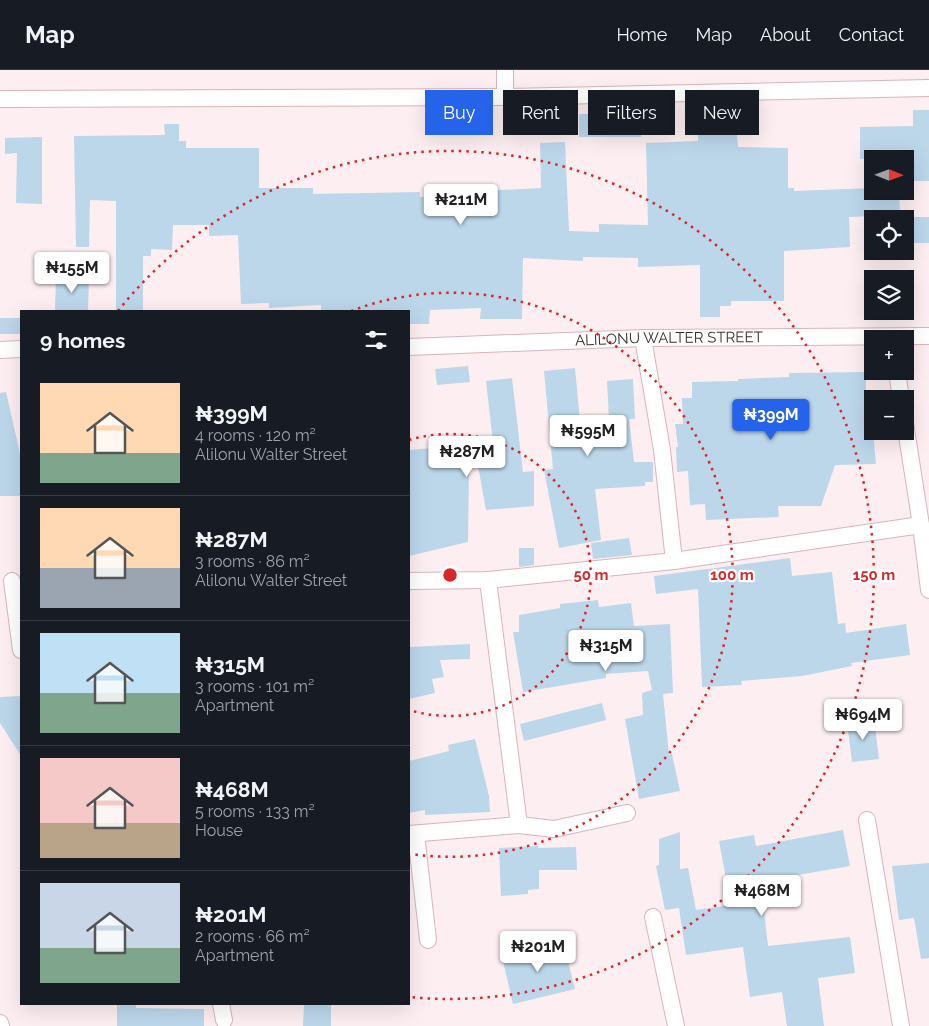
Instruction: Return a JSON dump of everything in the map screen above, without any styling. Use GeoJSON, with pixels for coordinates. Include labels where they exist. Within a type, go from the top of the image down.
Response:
{"type":"FeatureCollection","features":[{"type":"Feature","properties":{"kind":"street"},"geometry":{"type":"LineString","coordinates":[[504,90],[505,70]]}},
{"type":"Feature","properties":{"kind":"street"},"geometry":{"type":"LineString","coordinates":[[578,95],[929,88]]}},
{"type":"Feature","properties":{"kind":"street"},"geometry":{"type":"LineString","coordinates":[[0,99],[503,97]]}},
{"type":"Feature","properties":{"kind":"street","name":"ALILONU WALTER STREET"},"geometry":{"type":"LineString","coordinates":[[914,336],[929,336]]}},
{"type":"Feature","properties":{"kind":"street","name":"ALILONU WALTER STREET"},"geometry":{"type":"LineString","coordinates":[[410,347],[643,338],[864,337]]}},
{"type":"Feature","properties":{"kind":"street"},"geometry":{"type":"LineString","coordinates":[[643,338],[662,450],[674,561]]}},
{"type":"Feature","properties":{"kind":"street"},"geometry":{"type":"LineString","coordinates":[[0,350],[20,349]]}},
{"type":"Feature","properties":{"kind":"street"},"geometry":{"type":"LineString","coordinates":[[908,440],[929,590]]}},
{"type":"Feature","properties":{"kind":"street"},"geometry":{"type":"LineString","coordinates":[[410,581],[488,580],[674,561],[921,525]]}},
{"type":"Feature","properties":{"kind":"street"},"geometry":{"type":"LineString","coordinates":[[488,580],[519,825]]}},
{"type":"Feature","properties":{"kind":"street"},"geometry":{"type":"LineString","coordinates":[[11,581],[20,643]]}},
{"type":"Feature","properties":{"kind":"street"},"geometry":{"type":"LineString","coordinates":[[428,940],[412,834],[519,825],[554,828],[627,813]]}},
{"type":"Feature","properties":{"kind":"street"},"geometry":{"type":"LineString","coordinates":[[867,820],[901,1026]]}},
{"type":"Feature","properties":{"kind":"street"},"geometry":{"type":"LineString","coordinates":[[653,917],[676,1026]]}},
{"type":"Feature","properties":{"kind":"building"},"geometry":{"type":"Polygon","coordinates":[[[913,110],[929,110],[929,181],[914,181],[914,150],[864,150],[864,159],[860,159],[860,127],[913,126],[913,110]]]}},
{"type":"Feature","properties":{"kind":"building"},"geometry":{"type":"Polygon","coordinates":[[[579,114],[588,114],[588,135],[641,135],[641,137],[579,137],[579,114]]]}},
{"type":"Feature","properties":{"kind":"building"},"geometry":{"type":"Polygon","coordinates":[[[164,124],[179,124],[179,141],[186,141],[186,148],[259,148],[259,188],[313,188],[313,194],[420,192],[420,197],[483,195],[483,191],[541,188],[540,143],[565,142],[569,231],[599,232],[599,224],[648,225],[646,143],[698,141],[698,135],[737,135],[738,147],[788,148],[788,188],[794,188],[794,191],[864,188],[864,200],[899,200],[900,210],[864,210],[864,216],[849,217],[850,247],[784,251],[784,301],[731,301],[731,306],[720,306],[720,317],[700,317],[700,265],[638,267],[638,258],[583,257],[583,261],[523,258],[522,319],[480,319],[481,308],[430,310],[429,324],[410,324],[410,310],[321,310],[321,305],[269,308],[269,303],[241,304],[238,235],[209,236],[209,225],[173,225],[172,250],[151,249],[151,256],[143,256],[143,310],[116,310],[116,201],[90,200],[89,247],[76,247],[74,136],[165,135],[164,124]]]}},
{"type":"Feature","properties":{"kind":"building"},"geometry":{"type":"Polygon","coordinates":[[[42,137],[42,204],[16,203],[17,153],[5,154],[5,138],[42,137]]]}},
{"type":"Feature","properties":{"kind":"building"},"geometry":{"type":"Polygon","coordinates":[[[914,217],[929,217],[929,243],[914,243],[914,217]]]}},
{"type":"Feature","properties":{"kind":"building"},"geometry":{"type":"Polygon","coordinates":[[[56,276],[89,276],[88,310],[55,310],[56,276]]]}},
{"type":"Feature","properties":{"kind":"building"},"geometry":{"type":"Polygon","coordinates":[[[0,318],[20,318],[20,334],[0,334],[0,318]]]}},
{"type":"Feature","properties":{"kind":"building"},"geometry":{"type":"Polygon","coordinates":[[[468,366],[470,382],[437,385],[435,369],[468,366]]]}},
{"type":"Feature","properties":{"kind":"building"},"geometry":{"type":"Polygon","coordinates":[[[575,368],[582,442],[610,439],[607,381],[633,379],[635,419],[629,419],[634,462],[653,462],[653,482],[645,482],[645,486],[595,489],[601,540],[559,548],[544,470],[553,469],[544,371],[575,368]]]}},
{"type":"Feature","properties":{"kind":"building"},"geometry":{"type":"Polygon","coordinates":[[[864,372],[866,390],[864,390],[864,440],[874,440],[876,464],[835,465],[821,506],[778,506],[779,517],[706,520],[705,504],[690,505],[688,471],[677,472],[676,447],[678,447],[675,424],[683,424],[682,398],[692,398],[692,382],[789,377],[789,373],[864,372]]]}},
{"type":"Feature","properties":{"kind":"building"},"geometry":{"type":"Polygon","coordinates":[[[512,378],[523,472],[534,471],[534,506],[486,510],[478,466],[469,467],[468,542],[410,556],[410,450],[493,443],[486,381],[512,378]]]}},
{"type":"Feature","properties":{"kind":"building"},"geometry":{"type":"Polygon","coordinates":[[[6,392],[20,454],[20,496],[0,496],[0,393],[6,392]]]}},
{"type":"Feature","properties":{"kind":"building"},"geometry":{"type":"Polygon","coordinates":[[[629,538],[632,555],[593,559],[591,543],[629,538]]]}},
{"type":"Feature","properties":{"kind":"building"},"geometry":{"type":"Polygon","coordinates":[[[519,548],[534,548],[534,565],[519,567],[519,548]]]}},
{"type":"Feature","properties":{"kind":"building"},"geometry":{"type":"Polygon","coordinates":[[[790,558],[792,576],[832,572],[838,624],[845,623],[846,633],[906,624],[910,655],[851,663],[852,666],[802,676],[741,681],[742,685],[702,687],[698,589],[656,594],[654,576],[790,558]]]}},
{"type":"Feature","properties":{"kind":"building"},"geometry":{"type":"Polygon","coordinates":[[[598,600],[599,607],[631,603],[634,626],[670,624],[673,693],[663,694],[669,755],[672,754],[680,791],[639,799],[625,719],[643,715],[642,693],[652,690],[648,671],[606,674],[606,678],[523,692],[513,632],[519,632],[519,615],[560,608],[560,604],[598,600]]]}},
{"type":"Feature","properties":{"kind":"building"},"geometry":{"type":"Polygon","coordinates":[[[470,644],[470,659],[440,660],[444,677],[432,679],[435,693],[410,699],[410,647],[470,644]]]}},
{"type":"Feature","properties":{"kind":"building"},"geometry":{"type":"Polygon","coordinates":[[[20,696],[20,754],[0,723],[0,697],[20,696]]]}},
{"type":"Feature","properties":{"kind":"building"},"geometry":{"type":"Polygon","coordinates":[[[602,703],[606,720],[524,741],[520,724],[602,703]]]}},
{"type":"Feature","properties":{"kind":"building"},"geometry":{"type":"Polygon","coordinates":[[[874,719],[879,759],[852,762],[847,722],[874,719]]]}},
{"type":"Feature","properties":{"kind":"building"},"geometry":{"type":"Polygon","coordinates":[[[475,739],[489,796],[490,812],[425,815],[425,810],[410,813],[410,761],[449,751],[448,745],[475,739]]]}},
{"type":"Feature","properties":{"kind":"building"},"geometry":{"type":"Polygon","coordinates":[[[843,830],[850,866],[763,881],[765,893],[762,893],[768,946],[850,937],[855,973],[818,978],[824,1026],[787,1026],[782,992],[750,997],[743,947],[686,955],[679,908],[665,910],[656,866],[659,865],[659,839],[680,832],[680,869],[688,868],[696,910],[731,905],[719,841],[754,835],[756,846],[843,830]]]}},
{"type":"Feature","properties":{"kind":"building"},"geometry":{"type":"Polygon","coordinates":[[[538,846],[538,848],[576,847],[577,870],[539,870],[539,889],[528,890],[528,894],[501,896],[499,848],[538,846]]]}},
{"type":"Feature","properties":{"kind":"building"},"geometry":{"type":"Polygon","coordinates":[[[929,863],[929,958],[921,959],[914,918],[899,920],[892,866],[929,863]]]}},
{"type":"Feature","properties":{"kind":"building"},"geometry":{"type":"Polygon","coordinates":[[[563,942],[575,989],[513,1004],[502,957],[563,942]]]}},
{"type":"Feature","properties":{"kind":"building"},"geometry":{"type":"Polygon","coordinates":[[[117,1005],[136,1005],[136,1008],[204,1009],[204,1026],[117,1026],[117,1005]]]}},
{"type":"Feature","properties":{"kind":"building"},"geometry":{"type":"Polygon","coordinates":[[[304,1005],[331,1005],[331,1026],[303,1026],[304,1005]]]}}]}
